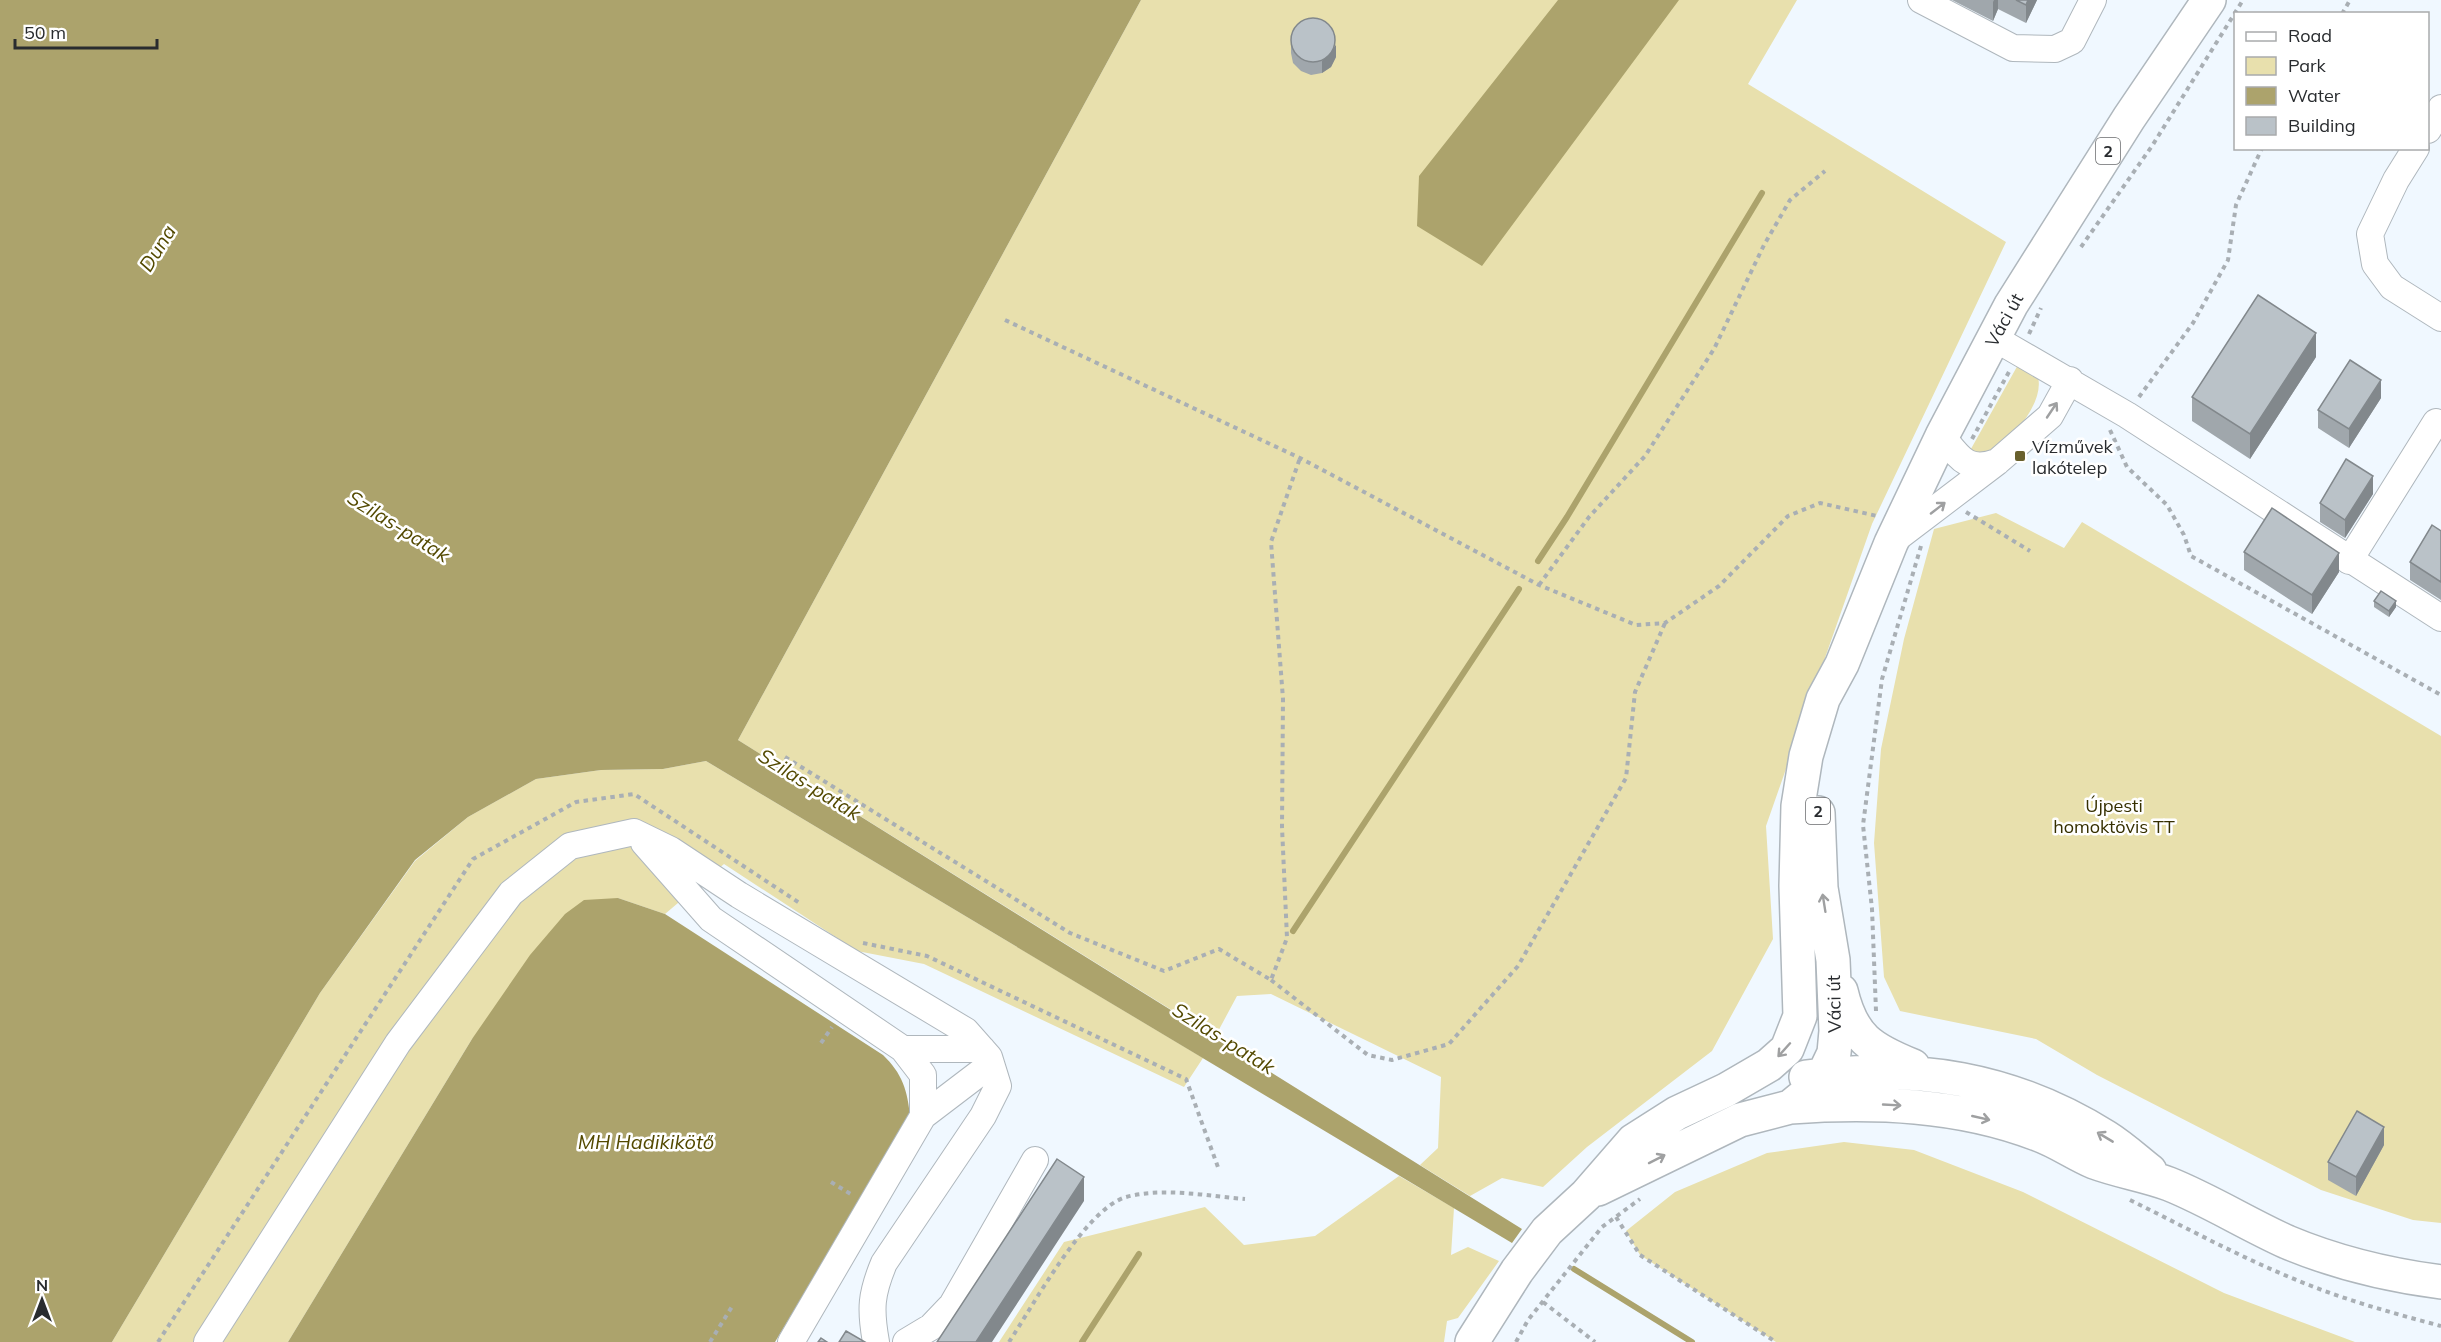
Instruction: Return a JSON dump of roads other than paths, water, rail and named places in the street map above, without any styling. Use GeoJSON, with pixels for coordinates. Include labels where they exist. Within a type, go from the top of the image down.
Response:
{"type":"FeatureCollection","features":[{"type":"Feature","properties":{"kind":"main road","name":"Váci út"},"geometry":{"type":"LineString","coordinates":[[1479,1340],[1517,1271],[1547,1231],[1586,1195],[1633,1141],[1677,1113],[1726,1090],[1769,1065],[1787,1050],[1800,1016],[1800,954],[1796,886],[1801,786],[1806,756],[1823,699],[1842,664],[1896,533],[1951,448],[2007,345],[2040,255],[2209,0]]}},
{"type":"Feature","properties":{"kind":"main road","name":"Váci út"},"geometry":{"type":"LineString","coordinates":[[1586,1195],[1740,1120],[1790,1107],[1812,1089],[1824,1074],[1834,1053],[1836,1030],[1833,960],[1821,888],[1818,814],[1822,758],[1842,664]]}},
{"type":"Feature","properties":{"kind":"main road"},"geometry":{"type":"LineString","coordinates":[[1800,954],[1824,1074],[1859,1104]]}},
{"type":"Feature","properties":{"kind":"main road"},"geometry":{"type":"LineString","coordinates":[[1833,960],[1845,1009],[1875,1050],[1930,1073],[2006,1091],[2056,1112],[2106,1137],[2169,1184]]}},
{"type":"Feature","properties":{"kind":"main road"},"geometry":{"type":"LineString","coordinates":[[1726,1090],[1824,1074],[1859,1071],[1930,1073]]}},
{"type":"Feature","properties":{"kind":"main road"},"geometry":{"type":"LineString","coordinates":[[1790,1107],[1859,1104],[1924,1107],[1983,1118],[2037,1134],[2095,1162],[2169,1184],[2289,1242],[2334,1259],[2388,1275],[2441,1282]]}},
{"type":"Feature","properties":{"kind":"lane"},"geometry":{"type":"LineString","coordinates":[[1921,0],[2013,48],[2055,49],[2072,41],[2093,0]]}},
{"type":"Feature","properties":{"kind":"lane"},"geometry":{"type":"LineString","coordinates":[[2429,127],[2441,108]]}},
{"type":"Feature","properties":{"kind":"lane"},"geometry":{"type":"LineString","coordinates":[[2415,150],[2396,180],[2370,234],[2375,264],[2392,287],[2441,318]]}},
{"type":"Feature","properties":{"kind":"lane"},"geometry":{"type":"LineString","coordinates":[[2007,345],[2070,380],[2117,420],[2441,618]]}},
{"type":"Feature","properties":{"kind":"lane"},"geometry":{"type":"LineString","coordinates":[[1896,533],[1935,510],[1997,462],[2050,416],[2070,380]]}},
{"type":"Feature","properties":{"kind":"lane"},"geometry":{"type":"LineString","coordinates":[[2349,561],[2436,422],[2441,424]]}},
{"type":"Feature","properties":{"kind":"lane"},"geometry":{"type":"LineString","coordinates":[[1951,448],[1982,467],[1997,462]]}},
{"type":"Feature","properties":{"kind":"lane"},"geometry":{"type":"LineString","coordinates":[[634,832],[711,919],[903,1049],[922,1075],[922,1116]]}},
{"type":"Feature","properties":{"kind":"lane"},"geometry":{"type":"LineString","coordinates":[[207,1342],[398,1043],[511,893],[570,846],[634,832],[671,850],[749,901],[966,1031],[986,1057],[998,1086],[983,1116],[884,1263],[874,1286],[870,1311],[876,1342]]}},
{"type":"Feature","properties":{"kind":"lane"},"geometry":{"type":"LineString","coordinates":[[903,1049],[986,1057]]}},
{"type":"Feature","properties":{"kind":"lane"},"geometry":{"type":"LineString","coordinates":[[791,1342],[922,1116],[986,1057]]}},
{"type":"Feature","properties":{"kind":"lane"},"geometry":{"type":"LineString","coordinates":[[906,1342],[931,1327],[952,1305],[1035,1160]]}},
{"type":"Feature","properties":{"kind":"water","name":"Duna"},"geometry":{"type":"Polygon","coordinates":[[[0,0],[1141,0],[738,740],[1522,1229],[1512,1243],[706,761],[663,769],[601,770],[536,779],[468,817],[415,860],[320,993],[112,1342],[0,1342],[0,0]]]}},
{"type":"Feature","properties":{"kind":"water"},"geometry":{"type":"Polygon","coordinates":[[[1558,0],[1679,0],[1482,266],[1417,226],[1419,176],[1558,0]]]}},
{"type":"Feature","properties":{"kind":"water","name":"MH Hadikikötő"},"geometry":{"type":"Polygon","coordinates":[[[618,898],[665,914],[883,1055],[903,1083],[910,1117],[775,1342],[288,1342],[472,1039],[530,955],[565,914],[584,900],[618,898]]]}},
{"type":"Feature","properties":{"kind":"waterway"},"geometry":{"type":"LineString","coordinates":[[1538,561],[1567,517],[1762,193]]}},
{"type":"Feature","properties":{"kind":"waterway"},"geometry":{"type":"LineString","coordinates":[[1293,931],[1519,589]]}},
{"type":"Feature","properties":{"kind":"waterway"},"geometry":{"type":"LineString","coordinates":[[1082,1342],[1139,1254]]}},
{"type":"Feature","properties":{"kind":"waterway","name":"Szilas-patak"},"geometry":{"type":"LineString","coordinates":[[1574,1269],[1692,1342]]}},
{"type":"Feature","properties":{"kind":"place","name":"Vízművek lakótelep"},"geometry":{"type":"Point","coordinates":[2020,456]}},
{"type":"Feature","properties":{"kind":"park label","name":"Újpesti homoktövis TT"},"geometry":{"type":"Point","coordinates":[2114,815]}}]}
